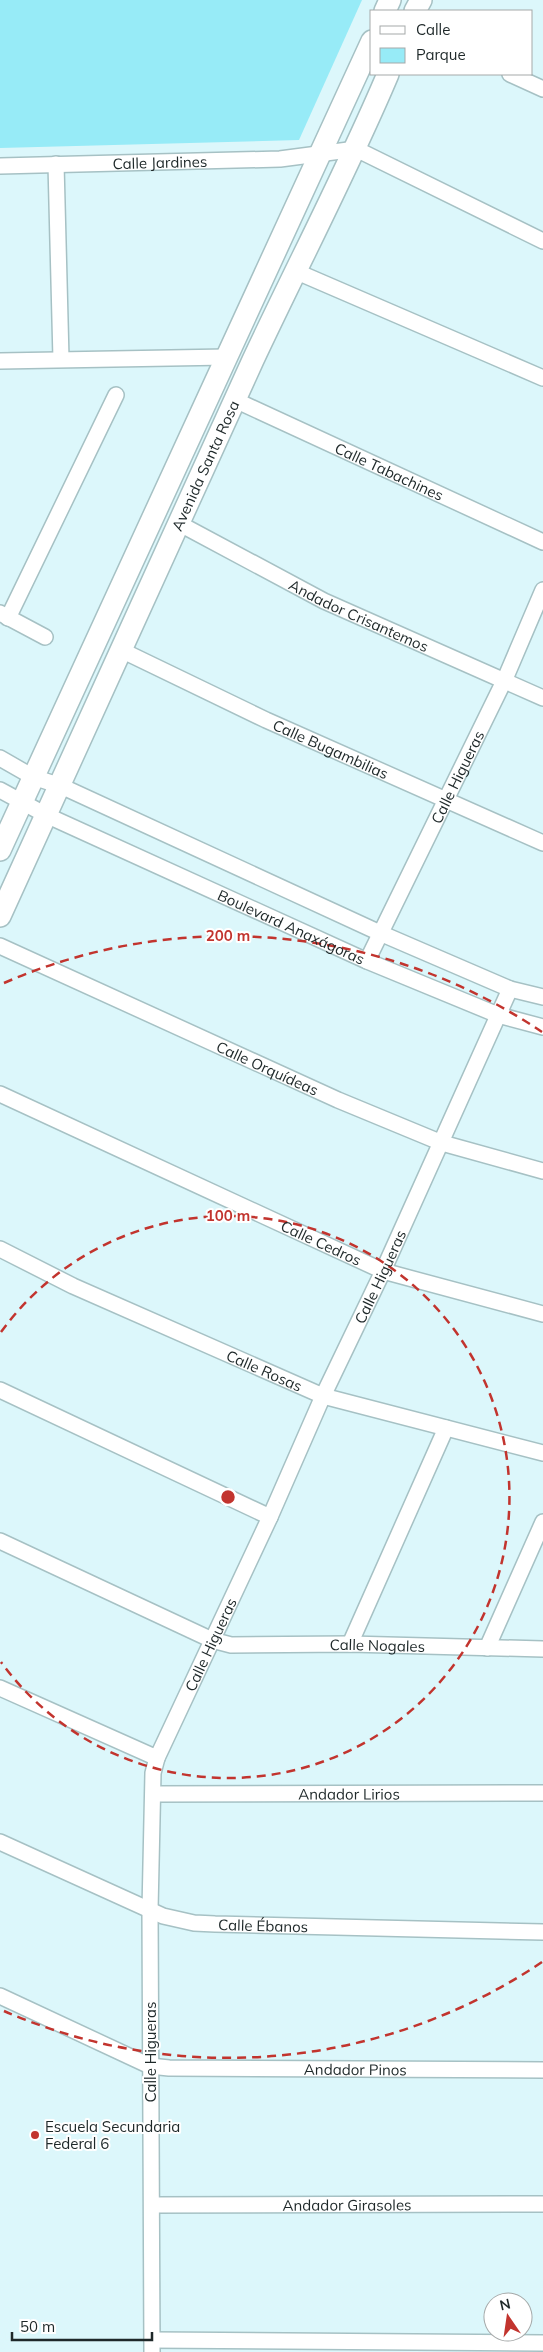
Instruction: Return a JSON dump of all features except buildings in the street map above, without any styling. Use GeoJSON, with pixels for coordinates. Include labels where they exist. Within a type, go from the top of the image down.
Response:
{"type":"FeatureCollection","features":[{"type":"Feature","properties":{"kind":"main road","name":"Avenida Santa Rosa"},"geometry":{"type":"LineString","coordinates":[[0,850],[370,44]]}},
{"type":"Feature","properties":{"kind":"main road","name":"Avenida Santa Rosa"},"geometry":{"type":"LineString","coordinates":[[0,916],[294,271],[356,149],[388,75]]}},
{"type":"Feature","properties":{"kind":"street"},"geometry":{"type":"LineString","coordinates":[[512,75],[543,89]]}},
{"type":"Feature","properties":{"kind":"street"},"geometry":{"type":"LineString","coordinates":[[320,153],[356,149],[543,241]]}},
{"type":"Feature","properties":{"kind":"street","name":"Calle Jardines"},"geometry":{"type":"LineString","coordinates":[[0,166],[280,159],[320,153]]}},
{"type":"Feature","properties":{"kind":"street"},"geometry":{"type":"LineString","coordinates":[[56,164],[61,359]]}},
{"type":"Feature","properties":{"kind":"street"},"geometry":{"type":"LineString","coordinates":[[294,271],[543,378]]}},
{"type":"Feature","properties":{"kind":"street"},"geometry":{"type":"LineString","coordinates":[[0,361],[227,357]]}},
{"type":"Feature","properties":{"kind":"street"},"geometry":{"type":"LineString","coordinates":[[45,637],[4,615],[116,395]]}},
{"type":"Feature","properties":{"kind":"street","name":"Calle Tabachines"},"geometry":{"type":"LineString","coordinates":[[235,400],[543,542]]}},
{"type":"Feature","properties":{"kind":"street","name":"Andador Crisantemos"},"geometry":{"type":"LineString","coordinates":[[180,524],[324,601],[505,679],[543,698]]}},
{"type":"Feature","properties":{"kind":"street","name":"Calle Higueras"},"geometry":{"type":"LineString","coordinates":[[366,961],[447,801],[505,679],[543,590]]}},
{"type":"Feature","properties":{"kind":"street","name":"Calle Bugambilias"},"geometry":{"type":"LineString","coordinates":[[121,650],[266,720],[543,842]]}},
{"type":"Feature","properties":{"kind":"street"},"geometry":{"type":"LineString","coordinates":[[0,758],[33,777],[60,786]]}},
{"type":"Feature","properties":{"kind":"street","name":"Boulevard Anaxágoras"},"geometry":{"type":"LineString","coordinates":[[60,786],[380,933],[510,989],[543,997]]}},
{"type":"Feature","properties":{"kind":"street"},"geometry":{"type":"LineString","coordinates":[[0,790],[46,815]]}},
{"type":"Feature","properties":{"kind":"street","name":"Boulevard Anaxágoras"},"geometry":{"type":"LineString","coordinates":[[46,815],[366,961],[498,1015],[543,1027]]}},
{"type":"Feature","properties":{"kind":"street","name":"Calle Orquídeas"},"geometry":{"type":"LineString","coordinates":[[0,946],[338,1100],[442,1143],[543,1170]]}},
{"type":"Feature","properties":{"kind":"street","name":"Calle Higueras"},"geometry":{"type":"LineString","coordinates":[[152,2346],[150,1910],[153,1773],[157,1758],[270,1517],[322,1396],[383,1271],[442,1143],[510,989]]}},
{"type":"Feature","properties":{"kind":"street","name":"Calle Cedros"},"geometry":{"type":"LineString","coordinates":[[0,1094],[383,1271],[543,1314]]}},
{"type":"Feature","properties":{"kind":"street","name":"Calle Rosas"},"geometry":{"type":"LineString","coordinates":[[0,1249],[73,1286],[322,1396],[543,1453]]}},
{"type":"Feature","properties":{"kind":"street"},"geometry":{"type":"LineString","coordinates":[[0,1390],[270,1517]]}},
{"type":"Feature","properties":{"kind":"street"},"geometry":{"type":"LineString","coordinates":[[350,1644],[446,1428]]}},
{"type":"Feature","properties":{"kind":"street"},"geometry":{"type":"LineString","coordinates":[[487,1648],[543,1522]]}},
{"type":"Feature","properties":{"kind":"street","name":"Calle Nogales"},"geometry":{"type":"LineString","coordinates":[[0,1541],[212,1640],[231,1645],[350,1644],[543,1649]]}},
{"type":"Feature","properties":{"kind":"street"},"geometry":{"type":"LineString","coordinates":[[0,1688],[157,1758]]}},
{"type":"Feature","properties":{"kind":"street","name":"Andador Lirios"},"geometry":{"type":"LineString","coordinates":[[154,1794],[543,1793]]}},
{"type":"Feature","properties":{"kind":"street","name":"Calle Ébanos"},"geometry":{"type":"LineString","coordinates":[[0,1842],[150,1910],[177,1920],[214,1924],[543,1932]]}},
{"type":"Feature","properties":{"kind":"street","name":"Andador Pinos"},"geometry":{"type":"LineString","coordinates":[[0,1996],[150,2066],[168,2068],[543,2070]]}},
{"type":"Feature","properties":{"kind":"street","name":"Andador Girasoles"},"geometry":{"type":"LineString","coordinates":[[152,2205],[543,2204]]}},
{"type":"Feature","properties":{"kind":"street"},"geometry":{"type":"LineString","coordinates":[[152,2346],[543,2343]]}},
{"type":"Feature","properties":{"kind":"green space"},"geometry":{"type":"Polygon","coordinates":[[[0,0],[362,0],[299,140],[0,148],[0,0]]]}},
{"type":"Feature","properties":{"kind":"place","name":"Escuela Secundaria Federal 6"},"geometry":{"type":"Point","coordinates":[35,2135]}}]}
